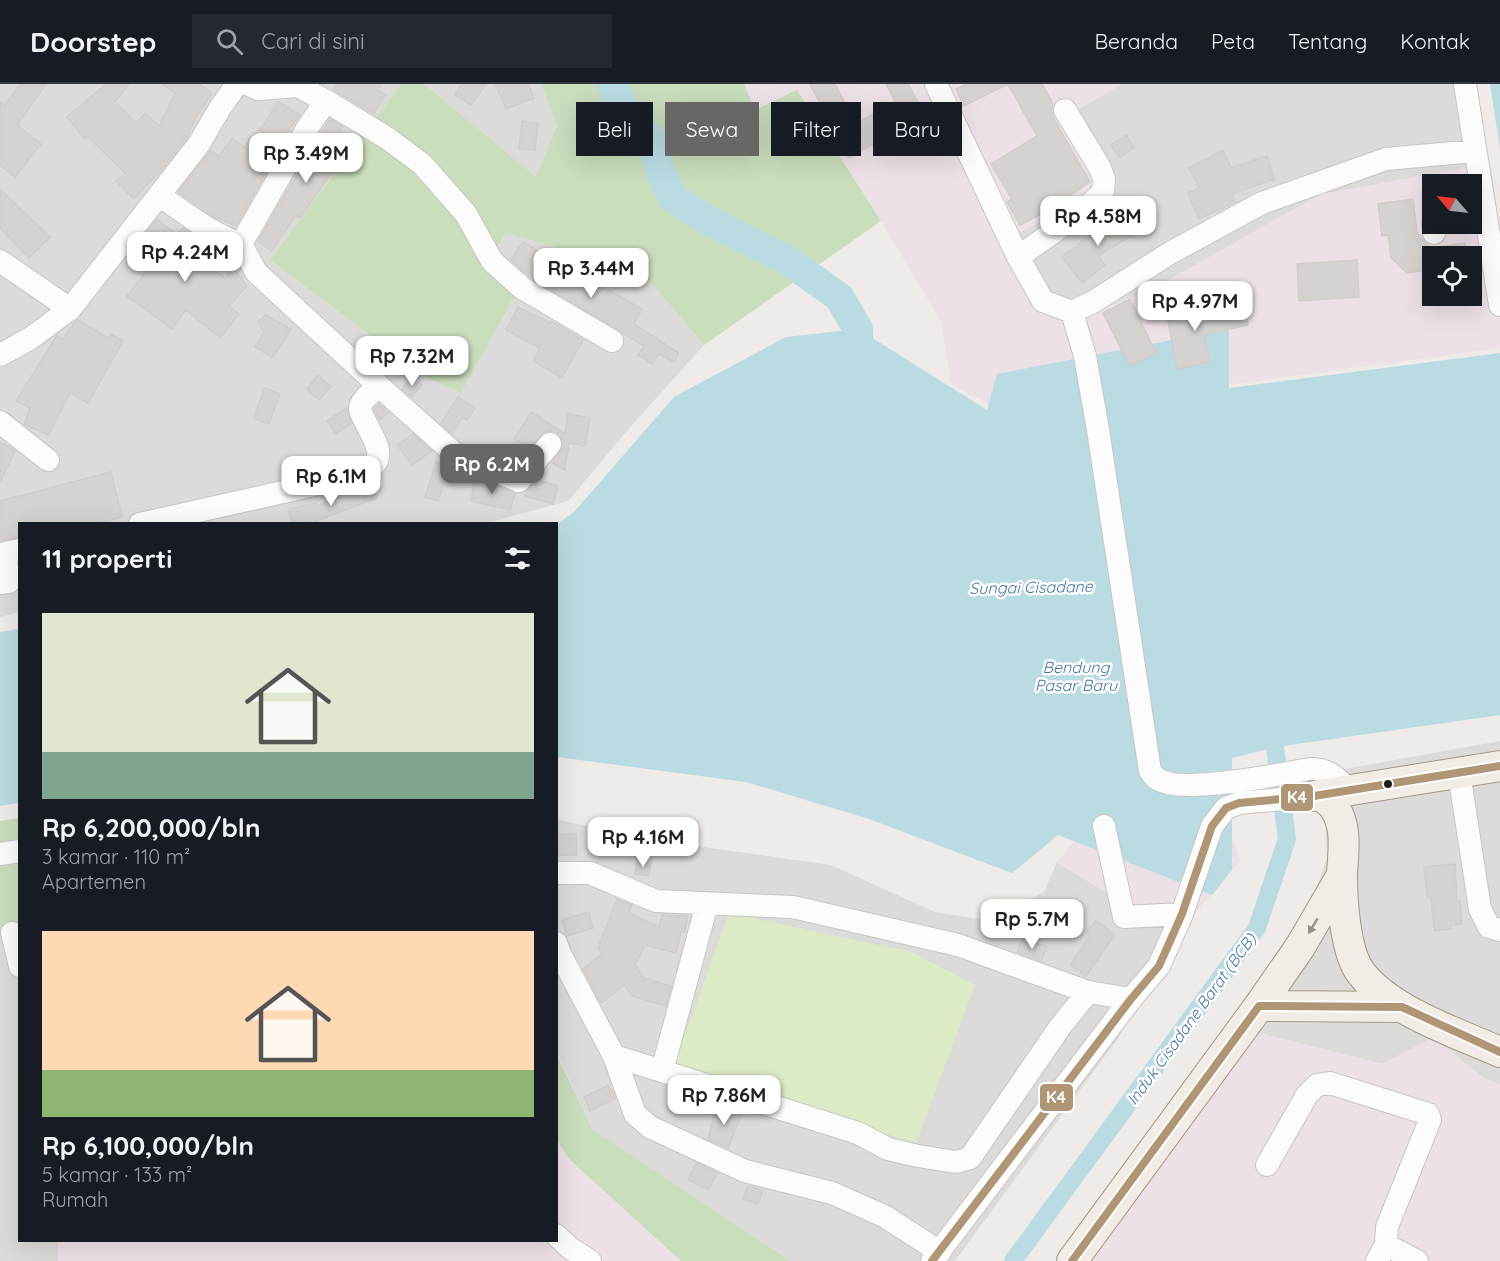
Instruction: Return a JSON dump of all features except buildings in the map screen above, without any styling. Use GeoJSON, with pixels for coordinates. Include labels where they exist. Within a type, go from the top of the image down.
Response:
{"type":"FeatureCollection","features":[{"type":"Feature","properties":{"kind":"main road"},"geometry":{"type":"LineString","coordinates":[[1335,788],[1500,766]]}},
{"type":"Feature","properties":{"kind":"main road"},"geometry":{"type":"LineString","coordinates":[[1072,1261],[1300,947],[1343,861],[1359,814],[1335,788]]}},
{"type":"Feature","properties":{"kind":"main road"},"geometry":{"type":"LineString","coordinates":[[1335,788],[1335,808],[1341,823],[1348,943],[1360,972],[1375,987],[1402,1007],[1500,1052]]}},
{"type":"Feature","properties":{"kind":"main road"},"geometry":{"type":"LineString","coordinates":[[1259,1006],[1402,1007]]}},
{"type":"Feature","properties":{"kind":"street"},"geometry":{"type":"LineString","coordinates":[[0,355],[31,338],[70,309],[199,144],[237,84]]}},
{"type":"Feature","properties":{"kind":"street"},"geometry":{"type":"LineString","coordinates":[[247,84],[258,89],[299,85],[387,138],[422,164],[466,214],[492,261],[522,288],[612,341]]}},
{"type":"Feature","properties":{"kind":"street"},"geometry":{"type":"LineString","coordinates":[[936,84],[1018,257],[1043,301],[1072,312],[1093,302],[1170,253],[1262,203],[1386,159],[1475,152]]}},
{"type":"Feature","properties":{"kind":"street"},"geometry":{"type":"LineString","coordinates":[[1465,84],[1476,174]]}},
{"type":"Feature","properties":{"kind":"street"},"geometry":{"type":"LineString","coordinates":[[241,244],[308,127],[326,101]]}},
{"type":"Feature","properties":{"kind":"street"},"geometry":{"type":"LineString","coordinates":[[1018,257],[1079,214],[1103,192],[1104,179],[1100,168],[1065,110]]}},
{"type":"Feature","properties":{"kind":"street"},"geometry":{"type":"LineString","coordinates":[[159,195],[211,231],[241,244],[256,272],[455,454],[519,481],[550,444]]}},
{"type":"Feature","properties":{"kind":"street"},"geometry":{"type":"LineString","coordinates":[[1482,217],[1500,305]]}},
{"type":"Feature","properties":{"kind":"street"},"geometry":{"type":"LineString","coordinates":[[0,261],[70,309]]}},
{"type":"Feature","properties":{"kind":"street"},"geometry":{"type":"LineString","coordinates":[[1072,312],[1084,356],[1098,430],[1150,771],[1156,778],[1182,785],[1209,785],[1243,780],[1335,788]]}},
{"type":"Feature","properties":{"kind":"street"},"geometry":{"type":"LineString","coordinates":[[149,522],[359,475],[370,470],[375,466],[379,455],[360,410],[362,403],[379,386]]}},
{"type":"Feature","properties":{"kind":"street"},"geometry":{"type":"LineString","coordinates":[[0,422],[48,460]]}},
{"type":"Feature","properties":{"kind":"street"},"geometry":{"type":"LineString","coordinates":[[0,583],[9,582],[5,553],[18,550]]}},
{"type":"Feature","properties":{"kind":"street"},"geometry":{"type":"LineString","coordinates":[[1460,773],[1480,909],[1489,927],[1500,930]]}},
{"type":"Feature","properties":{"kind":"street"},"geometry":{"type":"LineString","coordinates":[[558,948],[614,1056],[635,1114],[650,1127],[745,1172],[832,1193],[884,1216],[936,1256],[1131,999],[1159,966],[1182,914],[1212,826],[1226,808],[1239,803],[1335,788]]}},
{"type":"Feature","properties":{"kind":"street"},"geometry":{"type":"LineString","coordinates":[[1104,826],[1124,917],[1182,914]]}},
{"type":"Feature","properties":{"kind":"street"},"geometry":{"type":"LineString","coordinates":[[0,854],[18,851]]}},
{"type":"Feature","properties":{"kind":"street"},"geometry":{"type":"LineString","coordinates":[[558,873],[590,873],[656,901],[794,907],[958,945],[1088,992],[1131,999]]}},
{"type":"Feature","properties":{"kind":"street"},"geometry":{"type":"LineString","coordinates":[[662,1071],[707,903]]}},
{"type":"Feature","properties":{"kind":"street"},"geometry":{"type":"LineString","coordinates":[[10,933],[18,959]]}},
{"type":"Feature","properties":{"kind":"street"},"geometry":{"type":"LineString","coordinates":[[614,1056],[858,1133],[888,1149],[956,1162],[970,1158],[1060,1027],[1088,992]]}},
{"type":"Feature","properties":{"kind":"street"},"geometry":{"type":"LineString","coordinates":[[1267,1165],[1306,1095],[1317,1085],[1330,1083],[1428,1114],[1430,1120],[1386,1227],[1382,1253],[1417,1261]]}},
{"type":"Feature","properties":{"kind":"street"},"geometry":{"type":"LineString","coordinates":[[558,1237],[590,1261]]}},
{"type":"Feature","properties":{"kind":"shaded area"},"geometry":{"type":"Polygon","coordinates":[[[0,84],[401,84],[270,260],[424,376],[461,392],[487,262],[506,233],[641,271],[704,345],[568,501],[491,522],[18,522],[18,612],[0,617],[0,84]]]}},
{"type":"Feature","properties":{"kind":"shaded area"},"geometry":{"type":"Polygon","coordinates":[[[424,84],[541,84],[557,126],[536,178],[424,84]]]}},
{"type":"Feature","properties":{"kind":"shaded area"},"geometry":{"type":"Polygon","coordinates":[[[744,84],[1122,84],[1070,114],[1114,181],[1014,236],[1068,323],[1152,289],[1321,194],[1422,176],[1422,234],[1482,234],[1482,174],[1432,174],[1482,165],[1500,266],[1500,348],[1008,415],[951,384],[941,321],[840,156],[861,156],[861,102],[806,102],[798,90],[759,109],[759,102],[751,102],[744,84]]]}},
{"type":"Feature","properties":{"kind":"shaded area"},"geometry":{"type":"Polygon","coordinates":[[[1122,84],[1467,84],[1482,165],[1458,174],[1422,174],[1422,188],[1068,323],[1013,236],[1114,181],[1070,114],[1122,84]]]}},
{"type":"Feature","properties":{"kind":"shaded area"},"geometry":{"type":"Polygon","coordinates":[[[1500,741],[1500,1084],[1485,1079],[1433,1038],[1382,1064],[1239,1028],[1301,930],[1327,859],[1323,773],[1500,741]]]}},
{"type":"Feature","properties":{"kind":"shaded area"},"geometry":{"type":"Polygon","coordinates":[[[1216,788],[1240,861],[1176,936],[1057,862],[1106,804],[1216,788]]]}},
{"type":"Feature","properties":{"kind":"shaded area"},"geometry":{"type":"Polygon","coordinates":[[[558,819],[646,839],[831,865],[935,912],[991,921],[1044,892],[1057,862],[1176,936],[1117,1040],[955,1261],[791,1261],[593,1130],[558,1055],[558,819]]]}},
{"type":"Feature","properties":{"kind":"shaded area"},"geometry":{"type":"Polygon","coordinates":[[[18,933],[18,1242],[58,1242],[58,1261],[0,1261],[0,935],[18,933]]]}},
{"type":"Feature","properties":{"kind":"shaded area"},"geometry":{"type":"Polygon","coordinates":[[[1239,1028],[1382,1064],[1433,1038],[1484,1079],[1500,1084],[1500,1261],[1068,1261],[1239,1028]]]}},
{"type":"Feature","properties":{"kind":"shaded area"},"geometry":{"type":"Polygon","coordinates":[[[558,1142],[569,1159],[681,1261],[58,1261],[58,1242],[558,1242],[558,1142]]]}},
{"type":"Feature","properties":{"kind":"green space"},"geometry":{"type":"Polygon","coordinates":[[[401,84],[424,84],[536,177],[557,126],[541,84],[744,84],[752,102],[665,102],[665,156],[759,156],[759,108],[771,102],[771,156],[839,156],[881,221],[704,345],[641,271],[506,233],[487,262],[522,282],[461,393],[424,376],[270,260],[401,84]]]}},
{"type":"Feature","properties":{"kind":"green space"},"geometry":{"type":"Polygon","coordinates":[[[797,90],[805,102],[772,102],[797,90]]]}},
{"type":"Feature","properties":{"kind":"green space"},"geometry":{"type":"Polygon","coordinates":[[[18,818],[18,933],[0,935],[0,821],[18,818]]]}},
{"type":"Feature","properties":{"kind":"green space"},"geometry":{"type":"Polygon","coordinates":[[[729,913],[911,952],[975,985],[916,1143],[673,1068],[729,913]]]}},
{"type":"Feature","properties":{"kind":"green space"},"geometry":{"type":"Polygon","coordinates":[[[558,1057],[593,1130],[791,1261],[681,1261],[569,1159],[558,1142],[558,1057]]]}},
{"type":"Feature","properties":{"kind":"water"},"geometry":{"type":"Polygon","coordinates":[[[1490,84],[1500,84],[1500,149],[1490,84]]]}},
{"type":"Feature","properties":{"kind":"water"},"geometry":{"type":"Polygon","coordinates":[[[858,329],[987,410],[997,374],[1229,329],[1229,388],[1500,353],[1500,715],[1276,747],[1232,758],[1232,870],[1212,895],[1058,835],[1012,873],[869,819],[746,782],[558,757],[558,523],[574,512],[674,397],[786,337],[858,329]]]}},
{"type":"Feature","properties":{"kind":"water"},"geometry":{"type":"Polygon","coordinates":[[[18,629],[18,803],[0,806],[0,632],[18,629]]]}},
{"type":"Feature","properties":{"kind":"waterway"},"geometry":{"type":"LineString","coordinates":[[611,84],[625,111],[651,141],[661,173],[673,198],[707,220],[787,260],[839,297],[858,329],[859,368]]}},
{"type":"Feature","properties":{"kind":"waterway","name":"Induk Cisadane Barat (BCB)"},"geometry":{"type":"LineString","coordinates":[[1013,1261],[1257,928],[1287,839],[1272,724]]}},
{"type":"Feature","properties":{"kind":"transit line","name":"K4"},"geometry":{"type":"LineString","coordinates":[[932,1261],[1131,999],[1159,966],[1182,914],[1212,826],[1226,808],[1239,803],[1314,796],[1500,766]]}},
{"type":"Feature","properties":{"kind":"transit line","name":"K4"},"geometry":{"type":"LineString","coordinates":[[1072,1261],[1259,1006],[1402,1007],[1500,1052]]}},
{"type":"Feature","properties":{"kind":"water label","name":"Sungai Cisadane"},"geometry":{"type":"Point","coordinates":[1031,587]}},
{"type":"Feature","properties":{"kind":"water label","name":"Bendung Pasar Baru"},"geometry":{"type":"Point","coordinates":[1076,676]}}]}
